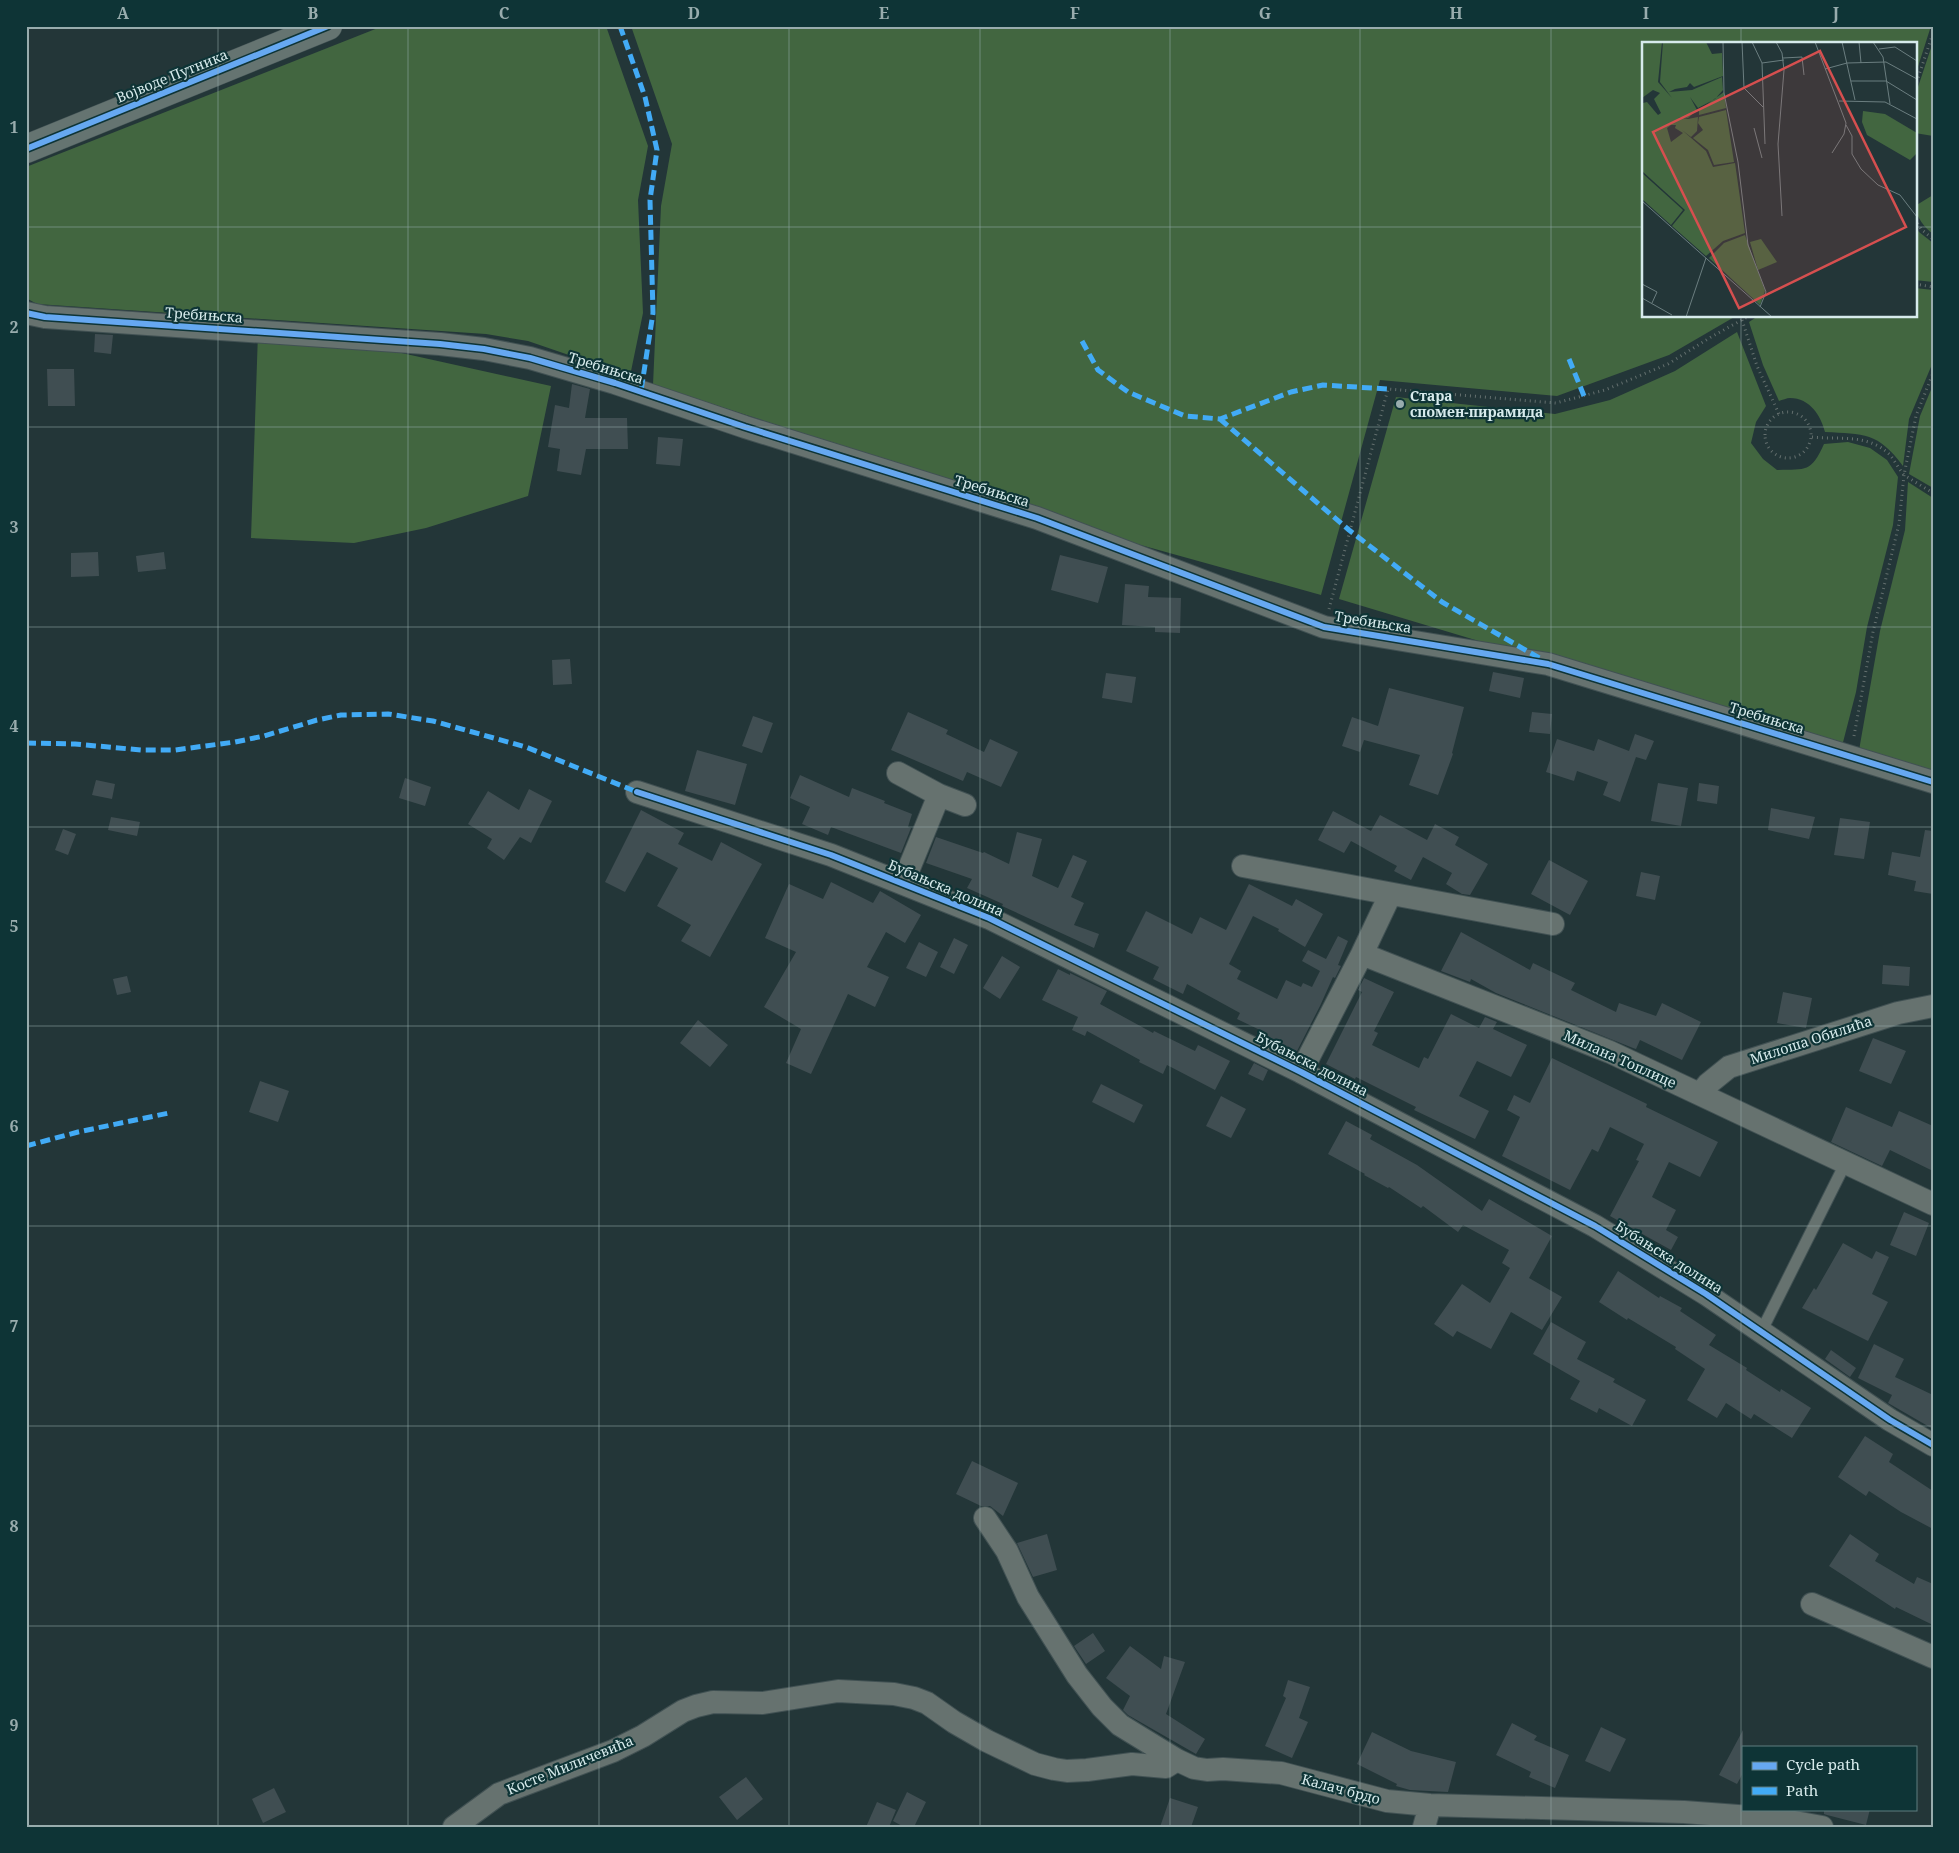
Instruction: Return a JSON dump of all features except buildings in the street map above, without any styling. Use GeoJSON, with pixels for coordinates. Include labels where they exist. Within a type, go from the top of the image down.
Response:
{"type":"FeatureCollection","features":[{"type":"Feature","properties":{"kind":"street","name":"Војводе Путника"},"geometry":{"type":"LineString","coordinates":[[26,149],[328,26]]}},
{"type":"Feature","properties":{"kind":"street","name":"Требињска"},"geometry":{"type":"LineString","coordinates":[[26,312],[45,317],[440,344],[530,358],[615,382],[746,427],[1036,518],[1324,627],[1548,664],[1933,782]]}},
{"type":"Feature","properties":{"kind":"street"},"geometry":{"type":"LineString","coordinates":[[898,773],[939,795],[965,805]]}},
{"type":"Feature","properties":{"kind":"street","name":"Бубањска долина"},"geometry":{"type":"LineString","coordinates":[[637,792],[787,840],[903,883],[989,918],[1301,1072],[1596,1226],[1706,1294],[1890,1420],[1933,1446]]}},
{"type":"Feature","properties":{"kind":"street"},"geometry":{"type":"LineString","coordinates":[[903,883],[939,795]]}},
{"type":"Feature","properties":{"kind":"street"},"geometry":{"type":"LineString","coordinates":[[1243,866],[1553,924]]}},
{"type":"Feature","properties":{"kind":"street"},"geometry":{"type":"LineString","coordinates":[[1301,1072],[1362,954],[1390,894]]}},
{"type":"Feature","properties":{"kind":"street","name":"Милана Топлице"},"geometry":{"type":"LineString","coordinates":[[1362,954],[1610,1052],[1933,1204]]}},
{"type":"Feature","properties":{"kind":"street","name":"Милоша Обилића"},"geometry":{"type":"LineString","coordinates":[[1700,1094],[1708,1084],[1728,1067],[1898,1013],[1933,1006]]}},
{"type":"Feature","properties":{"kind":"street","name":"Калач брдо"},"geometry":{"type":"LineString","coordinates":[[985,1518],[1007,1551],[1028,1597],[1077,1675],[1102,1707],[1120,1725],[1177,1760],[1194,1768],[1281,1773],[1387,1801],[1430,1805],[1647,1810],[1822,1827]]}},
{"type":"Feature","properties":{"kind":"street"},"geometry":{"type":"LineString","coordinates":[[1812,1604],[1933,1658]]}},
{"type":"Feature","properties":{"kind":"street","name":"Косте Миличевића"},"geometry":{"type":"LineString","coordinates":[[454,1827],[499,1794],[613,1751],[683,1711],[713,1702],[763,1703],[838,1691],[894,1694],[927,1703],[954,1722],[987,1741],[1035,1764],[1054,1770],[1087,1770],[1132,1764],[1166,1767],[1177,1760]]}},
{"type":"Feature","properties":{"kind":"street"},"geometry":{"type":"LineString","coordinates":[[1424,1827],[1430,1805]]}},
{"type":"Feature","properties":{"kind":"lane"},"geometry":{"type":"LineString","coordinates":[[1761,1332],[1845,1164]]}},
{"type":"Feature","properties":{"kind":"path"},"geometry":{"type":"LineString","coordinates":[[1916,84],[1933,33]]}},
{"type":"Feature","properties":{"kind":"path"},"geometry":{"type":"LineString","coordinates":[[1916,221],[1921,229],[1933,239]]}},
{"type":"Feature","properties":{"kind":"path"},"geometry":{"type":"LineString","coordinates":[[1916,284],[1933,286]]}},
{"type":"Feature","properties":{"kind":"path"},"geometry":{"type":"LineString","coordinates":[[1324,627],[1388,389],[1556,403],[1605,390],[1668,364],[1711,336],[1746,318]]}},
{"type":"Feature","properties":{"kind":"path"},"geometry":{"type":"LineString","coordinates":[[1742,320],[1757,366],[1779,414]]}},
{"type":"Feature","properties":{"kind":"path"},"geometry":{"type":"LineString","coordinates":[[1850,757],[1873,632],[1899,524],[1904,475],[1916,416],[1933,373]]}},
{"type":"Feature","properties":{"kind":"path"},"geometry":{"type":"LineString","coordinates":[[1789,412],[1803,417],[1808,422],[1812,437],[1806,451],[1800,456],[1784,459],[1769,449],[1764,437],[1769,422],[1779,414],[1789,412]]}},
{"type":"Feature","properties":{"kind":"path"},"geometry":{"type":"LineString","coordinates":[[1812,437],[1849,438],[1872,443],[1890,455],[1904,475],[1933,494]]}},
{"type":"Feature","properties":{"kind":"green space"},"geometry":{"type":"Polygon","coordinates":[[[383,26],[606,26],[648,146],[638,200],[643,313],[630,376],[528,341],[486,334],[37,304],[26,298],[26,167],[383,26]]]}},
{"type":"Feature","properties":{"kind":"green space"},"geometry":{"type":"Polygon","coordinates":[[[631,26],[1931,26],[1916,73],[1916,42],[1642,42],[1642,318],[1733,318],[1669,355],[1557,396],[1380,380],[1321,595],[1083,529],[898,464],[653,385],[661,206],[672,144],[631,26]]]}},
{"type":"Feature","properties":{"kind":"green space"},"geometry":{"type":"Polygon","coordinates":[[[1933,42],[1933,136],[1916,133],[1916,93],[1933,42]]]}},
{"type":"Feature","properties":{"kind":"green space"},"geometry":{"type":"Polygon","coordinates":[[[1933,195],[1933,234],[1921,222],[1917,214],[1916,205],[1933,195]]]}},
{"type":"Feature","properties":{"kind":"green space"},"geometry":{"type":"Polygon","coordinates":[[[1916,228],[1933,243],[1933,282],[1916,280],[1916,228]]]}},
{"type":"Feature","properties":{"kind":"green space"},"geometry":{"type":"Polygon","coordinates":[[[1916,288],[1933,290],[1933,362],[1909,419],[1903,466],[1886,447],[1869,437],[1850,433],[1825,432],[1821,420],[1814,409],[1803,401],[1790,398],[1779,401],[1763,365],[1749,322],[1755,318],[1916,318],[1916,288]]]}},
{"type":"Feature","properties":{"kind":"green space"},"geometry":{"type":"Polygon","coordinates":[[[1737,332],[1766,406],[1756,422],[1751,443],[1763,459],[1777,470],[1801,469],[1811,465],[1824,444],[1848,442],[1870,448],[1887,460],[1898,477],[1893,525],[1867,627],[1856,692],[1841,750],[1339,599],[1396,397],[1555,414],[1610,400],[1675,371],[1737,332]]]}},
{"type":"Feature","properties":{"kind":"green space"},"geometry":{"type":"Polygon","coordinates":[[[258,333],[370,346],[551,386],[528,496],[426,528],[354,543],[251,538],[258,333]]]}},
{"type":"Feature","properties":{"kind":"green space"},"geometry":{"type":"Polygon","coordinates":[[[1933,385],[1933,488],[1909,474],[1920,416],[1933,385]]]}},
{"type":"Feature","properties":{"kind":"green space"},"geometry":{"type":"Polygon","coordinates":[[[1908,482],[1933,498],[1933,782],[1858,756],[1880,631],[1905,530],[1908,482]]]}},
{"type":"Feature","properties":{"kind":"marked path"},"geometry":{"type":"LineString","coordinates":[[620,26],[645,97],[657,150],[650,200],[653,313],[641,391]]}},
{"type":"Feature","properties":{"kind":"marked path"},"geometry":{"type":"LineString","coordinates":[[1082,341],[1098,370],[1128,392],[1185,416],[1220,419],[1291,392],[1323,385],[1388,389]]}},
{"type":"Feature","properties":{"kind":"marked path"},"geometry":{"type":"LineString","coordinates":[[1569,359],[1584,396]]}},
{"type":"Feature","properties":{"kind":"marked path"},"geometry":{"type":"LineString","coordinates":[[1220,419],[1349,530],[1442,602],[1541,659]]}},
{"type":"Feature","properties":{"kind":"marked path"},"geometry":{"type":"LineString","coordinates":[[26,743],[75,744],[141,750],[175,750],[264,736],[341,715],[388,714],[433,721],[526,747],[637,792]]}},
{"type":"Feature","properties":{"kind":"marked path"},"geometry":{"type":"LineString","coordinates":[[26,1146],[78,1132],[169,1113]]}},
{"type":"Feature","properties":{"kind":"cycle path"},"geometry":{"type":"LineString","coordinates":[[26,149],[328,26]]}},
{"type":"Feature","properties":{"kind":"cycle path"},"geometry":{"type":"LineString","coordinates":[[26,313],[45,317],[440,344],[484,349],[530,358],[615,383],[745,427],[1037,518],[1324,627],[1548,664],[1933,782]]}},
{"type":"Feature","properties":{"kind":"cycle path"},"geometry":{"type":"LineString","coordinates":[[637,792],[831,855],[989,918],[1301,1072],[1595,1226],[1706,1294],[1890,1420],[1933,1445]]}},
{"type":"Feature","properties":{"kind":"place","name":"Стара спомен-пирамида"},"geometry":{"type":"Point","coordinates":[1400,404]}}]}
